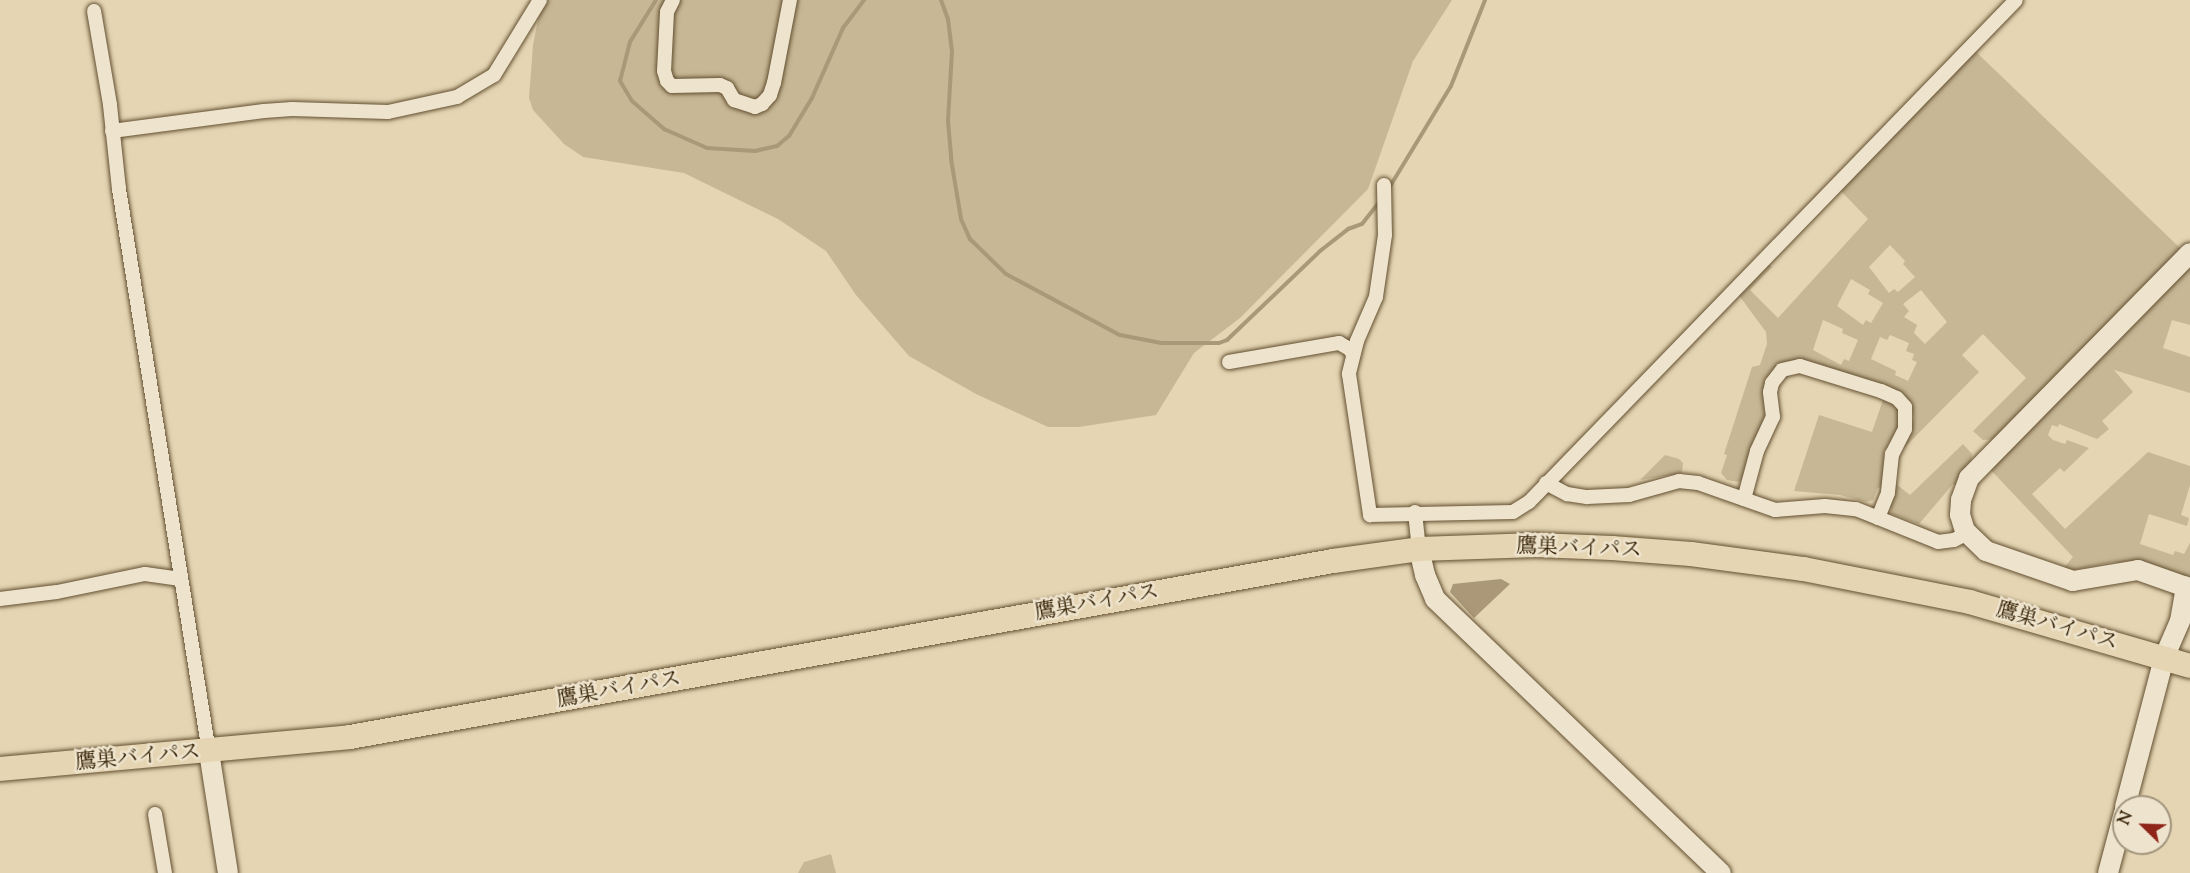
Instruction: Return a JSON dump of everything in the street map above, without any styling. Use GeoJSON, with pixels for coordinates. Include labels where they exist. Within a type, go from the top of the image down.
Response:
{"type":"FeatureCollection","features":[{"type":"Feature","properties":{"kind":"highway","name":"鷹巣バイパス"},"geometry":{"type":"LineString","coordinates":[[0,769],[209,752],[350,737],[1333,561],[1419,549],[1536,545],[1612,548],[1691,554],[1804,570],[1970,602],[2190,666]]}},
{"type":"Feature","properties":{"kind":"street"},"geometry":{"type":"LineString","coordinates":[[112,131],[292,109],[388,112],[457,97],[494,75],[540,0]]}},
{"type":"Feature","properties":{"kind":"street"},"geometry":{"type":"LineString","coordinates":[[673,0],[668,12],[664,71],[667,81],[672,86],[720,85],[727,88],[734,100],[755,107],[762,104],[770,95],[774,83],[790,0]]}},
{"type":"Feature","properties":{"kind":"street"},"geometry":{"type":"LineString","coordinates":[[1384,185],[1382,208],[1385,235],[1376,297],[1353,355],[1349,374],[1370,515],[1415,512],[1513,512],[1529,502],[2016,0]]}},
{"type":"Feature","properties":{"kind":"street"},"geometry":{"type":"LineString","coordinates":[[94,11],[228,873]]}},
{"type":"Feature","properties":{"kind":"street"},"geometry":{"type":"LineString","coordinates":[[2129,795],[2164,658],[2180,621],[2186,587],[2138,570],[2073,581],[1986,550],[1968,533],[1960,515],[1961,500],[1969,478],[2190,253]]}},
{"type":"Feature","properties":{"kind":"street"},"geometry":{"type":"LineString","coordinates":[[1229,362],[1339,343],[1350,349],[1353,355]]}},
{"type":"Feature","properties":{"kind":"street"},"geometry":{"type":"LineString","coordinates":[[1744,499],[1757,451],[1773,417],[1770,392],[1772,383],[1782,370],[1800,366],[1881,391],[1897,398],[1905,407],[1905,429],[1892,454],[1888,493],[1878,518]]}},
{"type":"Feature","properties":{"kind":"street"},"geometry":{"type":"LineString","coordinates":[[1546,483],[1567,494],[1587,497],[1629,495],[1679,482],[1698,483],[1775,510],[1825,506],[1856,509],[1938,542],[1954,540],[1968,533]]}},
{"type":"Feature","properties":{"kind":"street"},"geometry":{"type":"LineString","coordinates":[[1415,512],[1419,549],[1425,575],[1435,599],[1721,873]]}},
{"type":"Feature","properties":{"kind":"street"},"geometry":{"type":"LineString","coordinates":[[0,599],[57,592],[145,574],[181,579]]}},
{"type":"Feature","properties":{"kind":"street"},"geometry":{"type":"LineString","coordinates":[[155,814],[165,873]]}},
{"type":"Feature","properties":{"kind":"street"},"geometry":{"type":"LineString","coordinates":[[2108,873],[2113,855]]}},
{"type":"Feature","properties":{"kind":"shaded area"},"geometry":{"type":"Polygon","coordinates":[[[542,0],[1452,0],[1413,61],[1368,189],[1240,318],[1194,353],[1156,415],[1079,427],[1048,427],[976,394],[909,356],[856,295],[826,251],[778,219],[684,173],[583,157],[564,144],[533,110],[529,98],[533,45],[542,0]]]}},
{"type":"Feature","properties":{"kind":"shaded area"},"geometry":{"type":"Polygon","coordinates":[[[1972,48],[2180,248],[2181,256],[1997,439],[1983,440],[1973,431],[2026,378],[1983,334],[1962,355],[1979,372],[1900,452],[1914,418],[1912,407],[1810,362],[1791,361],[1770,373],[1763,395],[1765,420],[1747,459],[1742,479],[1739,482],[1727,480],[1721,473],[1727,455],[1724,454],[1752,367],[1760,365],[1767,344],[1766,332],[1738,294],[1766,261],[1772,267],[1750,290],[1778,318],[1868,219],[1839,189],[1972,48]],[[1890,245],[1869,267],[1889,293],[1894,289],[1898,292],[1915,277],[1903,264],[1905,261],[1890,245]],[[1851,279],[1837,306],[1863,325],[1866,320],[1871,323],[1883,303],[1868,294],[1870,290],[1851,279]],[[1921,290],[1903,304],[1909,311],[1904,317],[1917,325],[1914,333],[1925,344],[1947,322],[1921,290]],[[1823,320],[1813,350],[1841,365],[1844,359],[1849,361],[1858,340],[1842,333],[1843,329],[1823,320]],[[1890,335],[1887,340],[1880,337],[1871,359],[1896,371],[1895,375],[1908,381],[1917,362],[1912,360],[1914,354],[1906,351],[1909,343],[1890,335]]]}},
{"type":"Feature","properties":{"kind":"shaded area"},"geometry":{"type":"Polygon","coordinates":[[[2190,262],[2190,325],[2172,320],[2163,348],[2190,357],[2190,393],[2114,370],[2133,392],[2102,421],[2109,429],[2097,439],[2059,424],[2058,427],[2052,425],[2048,435],[2053,440],[2065,444],[2067,440],[2089,448],[2064,472],[2060,468],[2032,494],[2065,529],[2148,452],[2190,466],[2190,485],[2181,515],[2189,518],[2187,526],[2149,514],[2140,544],[2173,555],[2175,551],[2184,554],[2190,543],[2190,582],[2139,565],[2113,562],[2074,570],[2063,569],[2073,557],[1988,467],[2190,262]]]}},
{"type":"Feature","properties":{"kind":"shaded area"},"geometry":{"type":"Polygon","coordinates":[[[1884,397],[1900,412],[1901,422],[1884,452],[1882,489],[1878,487],[1873,500],[1866,502],[1840,495],[1794,491],[1819,415],[1872,432],[1884,397]]]}},
{"type":"Feature","properties":{"kind":"shaded area"},"geometry":{"type":"Polygon","coordinates":[[[1963,444],[1972,454],[1971,464],[1960,487],[1953,484],[1919,524],[1892,514],[1890,506],[1896,484],[1910,495],[1963,444]]]}},
{"type":"Feature","properties":{"kind":"shaded area"},"geometry":{"type":"Polygon","coordinates":[[[1665,455],[1679,459],[1683,463],[1682,473],[1640,480],[1665,455]]]}},
{"type":"Feature","properties":{"kind":"shaded area"},"geometry":{"type":"Polygon","coordinates":[[[1501,579],[1510,584],[1474,618],[1450,592],[1453,584],[1501,579]]]}},
{"type":"Feature","properties":{"kind":"shaded area"},"geometry":{"type":"Polygon","coordinates":[[[831,854],[836,873],[798,873],[804,862],[831,854]]]}},
{"type":"Feature","properties":{"kind":"waterway"},"geometry":{"type":"LineString","coordinates":[[656,0],[630,42],[620,81],[632,101],[664,129],[707,148],[755,151],[777,146],[789,136],[812,98],[843,28],[864,0]]}},
{"type":"Feature","properties":{"kind":"waterway"},"geometry":{"type":"LineString","coordinates":[[941,0],[948,19],[952,51],[948,121],[951,159],[961,219],[970,239],[1006,274],[1120,335],[1161,343],[1219,343],[1227,340],[1320,251],[1348,229],[1362,224],[1380,201]]}},
{"type":"Feature","properties":{"kind":"waterway"},"geometry":{"type":"LineString","coordinates":[[1389,188],[1451,86],[1485,0]]}}]}
